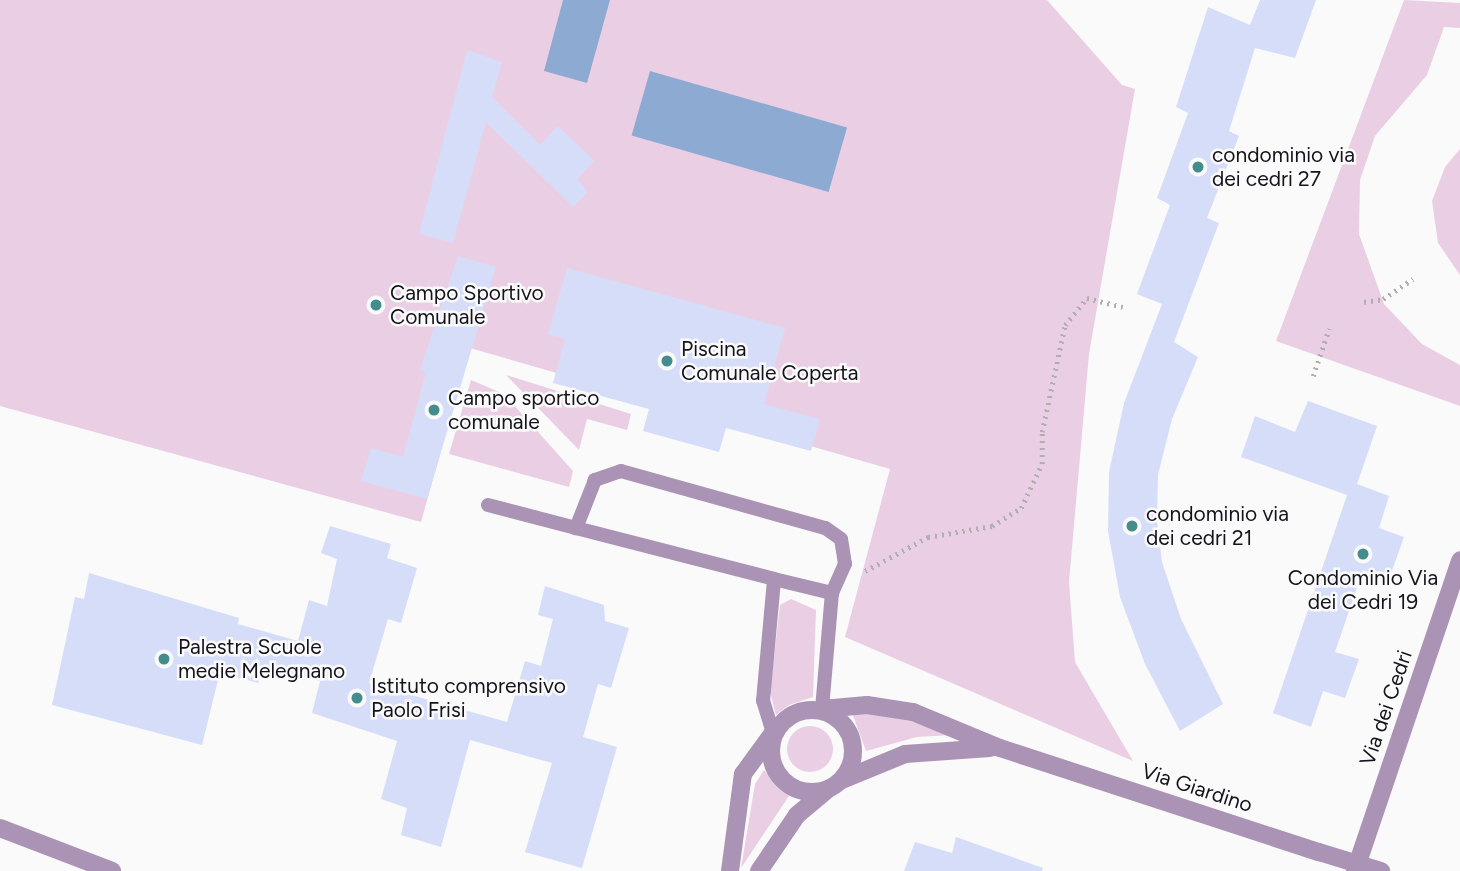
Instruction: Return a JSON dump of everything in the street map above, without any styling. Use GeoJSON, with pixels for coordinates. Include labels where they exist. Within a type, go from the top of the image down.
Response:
{"type":"FeatureCollection","features":[{"type":"Feature","properties":{"kind":"street","name":"Via dei Cedri"},"geometry":{"type":"LineString","coordinates":[[1354,871],[1460,561]]}},
{"type":"Feature","properties":{"kind":"street","name":"Via Giardino"},"geometry":{"type":"LineString","coordinates":[[759,871],[792,821],[848,771],[854,746],[843,722],[822,709]]}},
{"type":"Feature","properties":{"kind":"street","name":"Via Giardino"},"geometry":{"type":"LineString","coordinates":[[730,871],[743,774],[773,733],[796,716],[822,709],[900,709],[1000,748],[1381,871]]}},
{"type":"Feature","properties":{"kind":"street","name":"Via Giardino"},"geometry":{"type":"LineString","coordinates":[[773,733],[771,760],[786,782],[810,791],[836,784],[905,754],[946,748],[1000,748]]}},
{"type":"Feature","properties":{"kind":"street"},"geometry":{"type":"LineString","coordinates":[[0,828],[112,871]]}},
{"type":"Feature","properties":{"kind":"lane"},"geometry":{"type":"LineString","coordinates":[[576,528],[595,480],[610,472],[629,472],[834,533],[846,555],[832,593],[822,709]]}},
{"type":"Feature","properties":{"kind":"lane"},"geometry":{"type":"LineString","coordinates":[[488,505],[832,593]]}},
{"type":"Feature","properties":{"kind":"lane"},"geometry":{"type":"LineString","coordinates":[[773,733],[763,701],[774,579]]}},
{"type":"Feature","properties":{"kind":"path"},"geometry":{"type":"LineString","coordinates":[[1364,302],[1383,299],[1413,279]]}},
{"type":"Feature","properties":{"kind":"path"},"geometry":{"type":"LineString","coordinates":[[832,593],[928,537],[992,526],[1021,508],[1042,464],[1042,432],[1065,324],[1087,298],[1123,307]]}},
{"type":"Feature","properties":{"kind":"path"},"geometry":{"type":"LineString","coordinates":[[1313,376],[1329,329]]}},
{"type":"Feature","properties":{"kind":"shaded area"},"geometry":{"type":"Polygon","coordinates":[[[0,0],[1047,0],[1122,85],[1135,89],[1089,354],[1069,582],[1075,662],[1133,761],[845,637],[890,469],[470,348],[421,522],[0,406],[0,0]]]}},
{"type":"Feature","properties":{"kind":"shaded area"},"geometry":{"type":"Polygon","coordinates":[[[1404,0],[1460,3],[1460,28],[1444,27],[1427,75],[1375,136],[1360,180],[1359,234],[1384,304],[1422,344],[1460,365],[1460,406],[1276,341],[1404,0]]]}},
{"type":"Feature","properties":{"kind":"shaded area"},"geometry":{"type":"Polygon","coordinates":[[[1460,149],[1460,275],[1438,243],[1432,201],[1445,167],[1460,149]]]}},
{"type":"Feature","properties":{"kind":"shaded area"},"geometry":{"type":"Polygon","coordinates":[[[506,375],[631,414],[627,430],[587,419],[579,450],[506,375]]]}},
{"type":"Feature","properties":{"kind":"shaded area"},"geometry":{"type":"Polygon","coordinates":[[[471,380],[504,394],[573,471],[569,487],[449,454],[471,380]]]}},
{"type":"Feature","properties":{"kind":"shaded area"},"geometry":{"type":"Polygon","coordinates":[[[791,599],[816,610],[813,697],[789,705],[776,715],[770,692],[780,605],[791,599]]]}},
{"type":"Feature","properties":{"kind":"shaded area"},"geometry":{"type":"Polygon","coordinates":[[[883,710],[952,735],[917,737],[866,751],[852,713],[883,710]]]}},
{"type":"Feature","properties":{"kind":"shaded area"},"geometry":{"type":"Polygon","coordinates":[[[810,726],[826,733],[833,749],[826,765],[810,772],[794,765],[787,749],[794,733],[810,726]]]}},
{"type":"Feature","properties":{"kind":"shaded area"},"geometry":{"type":"Polygon","coordinates":[[[764,770],[789,796],[741,868],[755,784],[764,770]]]}},
{"type":"Feature","properties":{"kind":"water"},"geometry":{"type":"Polygon","coordinates":[[[563,0],[610,0],[587,83],[544,71],[563,0]]]}},
{"type":"Feature","properties":{"kind":"water"},"geometry":{"type":"Polygon","coordinates":[[[650,71],[847,128],[829,192],[632,135],[650,71]]]}},
{"type":"Feature","properties":{"kind":"building"},"geometry":{"type":"Polygon","coordinates":[[[1260,0],[1316,0],[1295,58],[1255,48],[1229,131],[1239,136],[1207,218],[1219,223],[1174,342],[1198,357],[1172,419],[1158,475],[1157,521],[1162,562],[1181,619],[1223,704],[1180,731],[1145,664],[1120,597],[1108,531],[1109,472],[1124,403],[1162,304],[1137,294],[1170,205],[1157,198],[1188,113],[1176,107],[1208,7],[1250,25],[1260,0]]]}},
{"type":"Feature","properties":{"kind":"building"},"geometry":{"type":"Polygon","coordinates":[[[467,50],[502,62],[492,97],[540,145],[558,126],[594,161],[577,179],[588,192],[573,207],[486,122],[453,243],[419,234],[467,50]]]}},
{"type":"Feature","properties":{"kind":"building","name":"Campo sportico comunale"},"geometry":{"type":"Polygon","coordinates":[[[458,256],[496,267],[427,499],[361,481],[371,448],[403,457],[426,372],[420,370],[458,256]]]}},
{"type":"Feature","properties":{"kind":"building","name":"Piscina Comunale Coperta"},"geometry":{"type":"Polygon","coordinates":[[[567,268],[785,328],[764,404],[820,419],[811,451],[726,428],[719,452],[643,431],[649,409],[553,383],[565,339],[548,334],[567,268]]]}},
{"type":"Feature","properties":{"kind":"building","name":"Condominio Via dei Cedri 19"},"geometry":{"type":"Polygon","coordinates":[[[1308,401],[1377,426],[1357,484],[1389,496],[1379,528],[1404,537],[1389,579],[1363,570],[1335,652],[1359,659],[1345,698],[1323,691],[1311,727],[1273,713],[1347,495],[1241,457],[1255,416],[1295,432],[1308,401]]]}},
{"type":"Feature","properties":{"kind":"building"},"geometry":{"type":"Polygon","coordinates":[[[330,526],[391,544],[387,558],[417,568],[401,623],[388,619],[369,683],[507,722],[525,661],[541,666],[553,619],[538,615],[545,586],[604,605],[605,621],[629,628],[611,688],[598,684],[583,737],[617,747],[582,868],[525,852],[552,763],[470,740],[441,847],[401,835],[407,808],[381,799],[397,741],[312,713],[320,681],[266,666],[258,683],[220,672],[202,745],[52,705],[75,597],[84,599],[89,573],[239,618],[238,624],[298,641],[309,600],[327,606],[337,559],[321,553],[330,526]]]}},
{"type":"Feature","properties":{"kind":"building"},"geometry":{"type":"Polygon","coordinates":[[[956,837],[1043,868],[1042,871],[904,871],[915,842],[952,853],[956,837]]]}},
{"type":"Feature","properties":{"kind":"place","name":"condominio via dei cedri 27"},"geometry":{"type":"Point","coordinates":[1198,167]}},
{"type":"Feature","properties":{"kind":"place","name":"Campo Sportivo Comunale"},"geometry":{"type":"Point","coordinates":[376,305]}},
{"type":"Feature","properties":{"kind":"place","name":"Piscina Comunale Coperta"},"geometry":{"type":"Point","coordinates":[667,361]}},
{"type":"Feature","properties":{"kind":"place","name":"Campo sportico comunale"},"geometry":{"type":"Point","coordinates":[434,410]}},
{"type":"Feature","properties":{"kind":"place","name":"condominio via dei cedri 21"},"geometry":{"type":"Point","coordinates":[1132,526]}},
{"type":"Feature","properties":{"kind":"place","name":"Condominio Via dei Cedri 19"},"geometry":{"type":"Point","coordinates":[1363,554]}},
{"type":"Feature","properties":{"kind":"place","name":"Palestra Scuole medie Melegnano"},"geometry":{"type":"Point","coordinates":[164,659]}},
{"type":"Feature","properties":{"kind":"place","name":"Istituto comprensivo Paolo Frisi"},"geometry":{"type":"Point","coordinates":[357,698]}}]}
